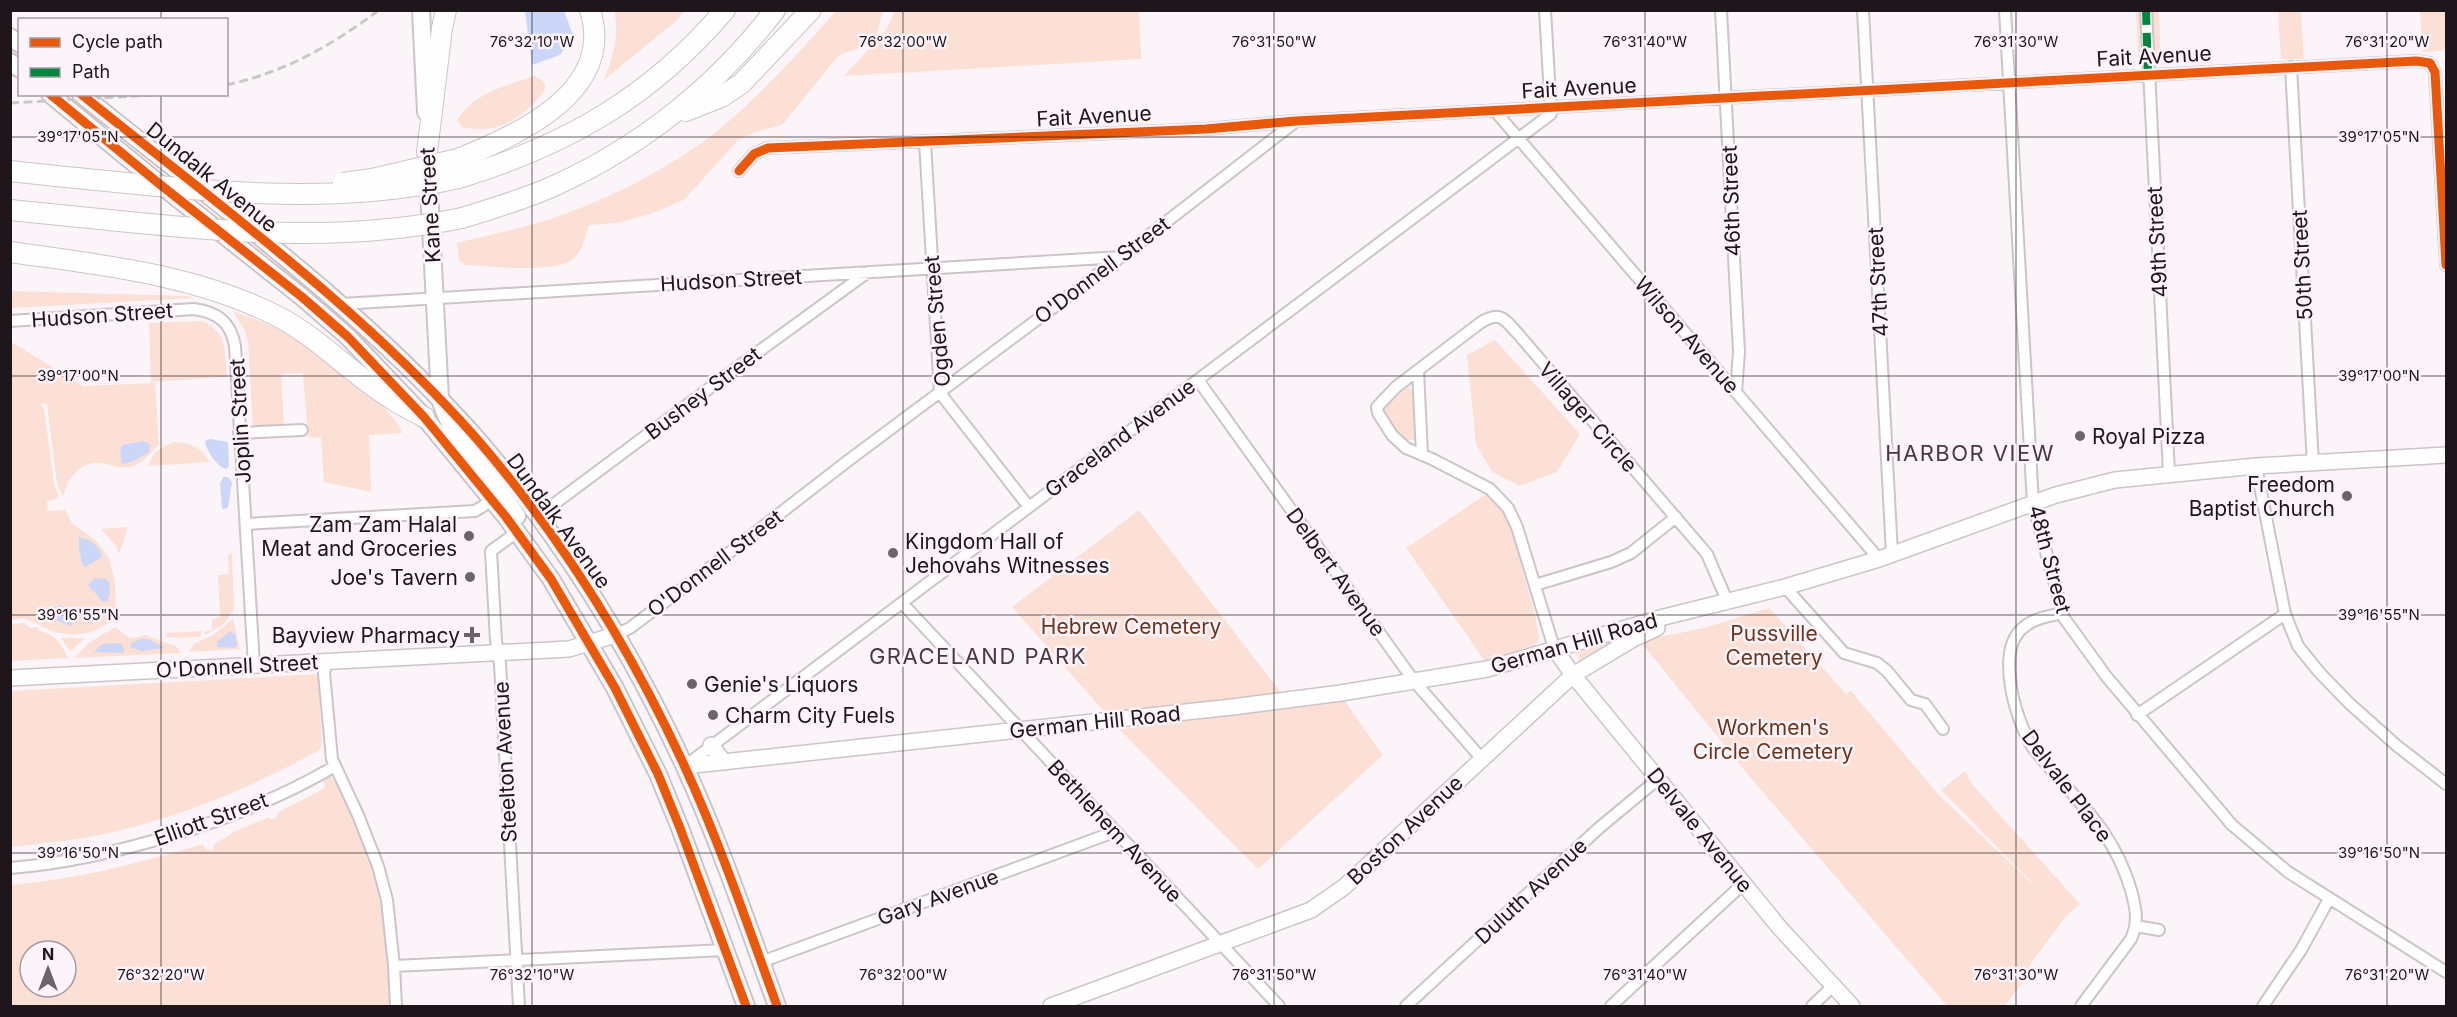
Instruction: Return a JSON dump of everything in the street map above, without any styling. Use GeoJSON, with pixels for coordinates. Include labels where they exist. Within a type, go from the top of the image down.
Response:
{"type":"FeatureCollection","features":[{"type":"Feature","properties":{"kind":"highway"},"geometry":{"type":"LineString","coordinates":[[428,152],[446,10]]}},
{"type":"Feature","properties":{"kind":"highway"},"geometry":{"type":"LineString","coordinates":[[10,171],[226,192],[330,195],[415,188],[459,168],[542,117],[579,84],[588,70],[593,53],[595,36],[590,10]]}},
{"type":"Feature","properties":{"kind":"highway"},"geometry":{"type":"LineString","coordinates":[[459,168],[508,162],[587,126],[627,101],[666,71],[699,41],[725,10]]}},
{"type":"Feature","properties":{"kind":"highway"},"geometry":{"type":"LineString","coordinates":[[10,210],[226,232],[329,234],[420,226],[462,218],[510,203],[555,185],[605,161],[646,135],[689,102],[725,68],[757,35],[775,10]]}},
{"type":"Feature","properties":{"kind":"highway"},"geometry":{"type":"LineString","coordinates":[[666,118],[721,97],[741,84],[812,10]]}},
{"type":"Feature","properties":{"kind":"highway"},"geometry":{"type":"LineString","coordinates":[[10,252],[163,277],[245,302],[317,340],[390,398],[424,417]]}},
{"type":"Feature","properties":{"kind":"main road","name":"Kane Street"},"geometry":{"type":"LineString","coordinates":[[421,10],[440,399]]}},
{"type":"Feature","properties":{"kind":"main road","name":"Dundalk Avenue"},"geometry":{"type":"LineString","coordinates":[[52,96],[310,303],[348,337],[424,417],[493,500],[551,579],[615,688],[658,774],[746,1006]]}},
{"type":"Feature","properties":{"kind":"main road","name":"Dundalk Avenue"},"geometry":{"type":"LineString","coordinates":[[83,96],[341,304],[440,399],[497,463],[538,516],[615,635],[660,715],[685,766],[777,1006]]}},
{"type":"Feature","properties":{"kind":"main road"},"geometry":{"type":"LineString","coordinates":[[440,399],[444,414],[460,441],[501,491],[547,557],[551,579]]}},
{"type":"Feature","properties":{"kind":"street"},"geometry":{"type":"LineString","coordinates":[[1545,10],[1550,108]]}},
{"type":"Feature","properties":{"kind":"street","name":"46th Street"},"geometry":{"type":"LineString","coordinates":[[1721,10],[1739,352],[1736,392]]}},
{"type":"Feature","properties":{"kind":"street","name":"47th Street"},"geometry":{"type":"LineString","coordinates":[[1863,10],[1886,556]]}},
{"type":"Feature","properties":{"kind":"street","name":"48th Street"},"geometry":{"type":"LineString","coordinates":[[2005,10],[2033,504],[2063,613],[2080,643],[2137,715],[2232,825],[2288,872],[2446,972]]}},
{"type":"Feature","properties":{"kind":"street","name":"49th Street"},"geometry":{"type":"LineString","coordinates":[[2146,10],[2169,474]]}},
{"type":"Feature","properties":{"kind":"street","name":"Fait Avenue"},"geometry":{"type":"LineString","coordinates":[[739,171],[754,154],[768,148],[1206,129],[1296,121],[2416,61],[2430,63],[2435,72],[2446,265]]}},
{"type":"Feature","properties":{"kind":"street","name":"50th Street"},"geometry":{"type":"LineString","coordinates":[[2292,67],[2313,464]]}},
{"type":"Feature","properties":{"kind":"street","name":"Graceland Avenue"},"geometry":{"type":"LineString","coordinates":[[685,766],[1551,114],[1550,108]]}},
{"type":"Feature","properties":{"kind":"street","name":"Wilson Avenue"},"geometry":{"type":"LineString","coordinates":[[1495,111],[1736,392],[1886,556]]}},
{"type":"Feature","properties":{"kind":"street","name":"O'Donnell Street"},"geometry":{"type":"LineString","coordinates":[[10,678],[569,649],[615,635],[630,628],[694,580],[845,463],[1121,257],[1296,121]]}},
{"type":"Feature","properties":{"kind":"street","name":"Ogden Street"},"geometry":{"type":"LineString","coordinates":[[925,142],[940,393],[1029,507]]}},
{"type":"Feature","properties":{"kind":"street","name":"Hudson Street"},"geometry":{"type":"LineString","coordinates":[[341,304],[1121,257]]}},
{"type":"Feature","properties":{"kind":"street","name":"Bushey Street"},"geometry":{"type":"LineString","coordinates":[[538,516],[749,358],[869,272]]}},
{"type":"Feature","properties":{"kind":"street","name":"Hudson Street"},"geometry":{"type":"LineString","coordinates":[[10,321],[194,309]]}},
{"type":"Feature","properties":{"kind":"street","name":"Joplin Street"},"geometry":{"type":"LineString","coordinates":[[194,309],[217,315],[225,322],[234,337],[254,665]]}},
{"type":"Feature","properties":{"kind":"street","name":"Villager Circle"},"geometry":{"type":"LineString","coordinates":[[1554,648],[1517,527],[1508,508],[1477,481],[1400,443],[1378,413],[1377,407],[1384,398],[1480,323],[1495,315],[1502,317],[1707,554],[1728,603]]}},
{"type":"Feature","properties":{"kind":"street"},"geometry":{"type":"LineString","coordinates":[[1418,370],[1422,455]]}},
{"type":"Feature","properties":{"kind":"street","name":"Delbert Avenue"},"geometry":{"type":"LineString","coordinates":[[1198,380],[1414,681],[1482,758]]}},
{"type":"Feature","properties":{"kind":"street"},"geometry":{"type":"LineString","coordinates":[[239,433],[302,430]]}},
{"type":"Feature","properties":{"kind":"street","name":"German Hill Road"},"geometry":{"type":"LineString","coordinates":[[685,766],[1232,707],[1487,669],[1664,617],[1728,603],[1785,587],[1886,556],[2079,488],[2115,480],[2256,466],[2446,455]]}},
{"type":"Feature","properties":{"kind":"street"},"geometry":{"type":"LineString","coordinates":[[2256,466],[2285,614],[2293,636],[2319,672],[2396,745],[2446,784]]}},
{"type":"Feature","properties":{"kind":"street"},"geometry":{"type":"LineString","coordinates":[[246,524],[475,511],[493,500]]}},
{"type":"Feature","properties":{"kind":"street"},"geometry":{"type":"LineString","coordinates":[[1535,585],[1611,562],[1631,553],[1676,518]]}},
{"type":"Feature","properties":{"kind":"street","name":"Steelton Avenue"},"geometry":{"type":"LineString","coordinates":[[517,532],[490,551],[496,641],[499,653],[519,1006]]}},
{"type":"Feature","properties":{"kind":"street"},"geometry":{"type":"LineString","coordinates":[[1785,587],[1845,653],[1876,663],[1887,671],[1911,700],[1925,704],[1942,729]]}},
{"type":"Feature","properties":{"kind":"street","name":"Bethlehem Avenue"},"geometry":{"type":"LineString","coordinates":[[902,603],[1279,1006]]}},
{"type":"Feature","properties":{"kind":"street","name":"Boston Avenue"},"geometry":{"type":"LineString","coordinates":[[1052,1006],[1296,916],[1322,902],[1344,887],[1573,675],[1639,636],[1671,622],[1728,603]]}},
{"type":"Feature","properties":{"kind":"street","name":"Delvale Place"},"geometry":{"type":"LineString","coordinates":[[2063,613],[2030,623],[2022,628],[2011,645],[2008,653],[2009,668],[2018,715],[2025,736],[2033,748],[2095,819],[2113,846],[2133,900],[2137,915],[2136,926]]}},
{"type":"Feature","properties":{"kind":"street"},"geometry":{"type":"LineString","coordinates":[[2137,715],[2285,614]]}},
{"type":"Feature","properties":{"kind":"street","name":"Delvale Avenue"},"geometry":{"type":"LineString","coordinates":[[1554,648],[1573,675],[1779,927],[1852,1006]]}},
{"type":"Feature","properties":{"kind":"street"},"geometry":{"type":"LineString","coordinates":[[327,662],[324,673],[332,759],[378,866],[387,900],[396,1006]]}},
{"type":"Feature","properties":{"kind":"street"},"geometry":{"type":"LineString","coordinates":[[711,745],[724,762]]}},
{"type":"Feature","properties":{"kind":"street","name":"Elliott Street"},"geometry":{"type":"LineString","coordinates":[[10,868],[37,866],[140,845],[217,819],[291,790],[335,766]]}},
{"type":"Feature","properties":{"kind":"street","name":"Duluth Avenue"},"geometry":{"type":"LineString","coordinates":[[1406,1006],[1599,828],[1658,779]]}},
{"type":"Feature","properties":{"kind":"street","name":"Gary Avenue"},"geometry":{"type":"LineString","coordinates":[[760,962],[1114,832]]}},
{"type":"Feature","properties":{"kind":"street"},"geometry":{"type":"LineString","coordinates":[[1611,1006],[1744,883]]}},
{"type":"Feature","properties":{"kind":"street"},"geometry":{"type":"LineString","coordinates":[[2263,1006],[2301,950],[2329,899]]}},
{"type":"Feature","properties":{"kind":"street"},"geometry":{"type":"LineString","coordinates":[[2081,1006],[2124,949],[2136,926],[2159,930]]}},
{"type":"Feature","properties":{"kind":"street"},"geometry":{"type":"LineString","coordinates":[[394,966],[725,950]]}},
{"type":"Feature","properties":{"kind":"street"},"geometry":{"type":"LineString","coordinates":[[1812,1006],[1833,986]]}},
{"type":"Feature","properties":{"kind":"green space"},"geometry":{"type":"Polygon","coordinates":[[[614,10],[685,11],[604,80],[615,46],[614,10]]]}},
{"type":"Feature","properties":{"kind":"green space"},"geometry":{"type":"Polygon","coordinates":[[[837,10],[883,11],[876,38],[870,44],[839,55],[782,125],[738,140],[685,199],[656,212],[618,223],[589,225],[579,252],[564,264],[537,268],[505,267],[465,265],[459,260],[457,243],[527,226],[585,206],[634,184],[681,157],[722,127],[752,100],[837,10]]]}},
{"type":"Feature","properties":{"kind":"green space"},"geometry":{"type":"Polygon","coordinates":[[[895,11],[1139,11],[1141,59],[844,76],[887,29],[895,11]]]}},
{"type":"Feature","properties":{"kind":"green space"},"geometry":{"type":"Polygon","coordinates":[[[2136,11],[2159,11],[2161,65],[2139,67],[2136,11]]]}},
{"type":"Feature","properties":{"kind":"green space"},"geometry":{"type":"Polygon","coordinates":[[[2278,11],[2301,11],[2304,59],[2281,59],[2278,11]]]}},
{"type":"Feature","properties":{"kind":"green space"},"geometry":{"type":"Polygon","coordinates":[[[2420,11],[2446,11],[2446,50],[2423,52],[2420,11]]]}},
{"type":"Feature","properties":{"kind":"green space"},"geometry":{"type":"Polygon","coordinates":[[[534,76],[542,80],[546,87],[529,109],[513,120],[495,127],[480,129],[462,127],[457,120],[472,103],[481,97],[501,87],[534,76]]]}},
{"type":"Feature","properties":{"kind":"green space"},"geometry":{"type":"Polygon","coordinates":[[[11,291],[188,296],[194,298],[11,308],[11,291]]]}},
{"type":"Feature","properties":{"kind":"green space"},"geometry":{"type":"Polygon","coordinates":[[[233,311],[274,327],[311,349],[367,390],[395,420],[402,433],[369,435],[371,492],[324,482],[321,438],[308,437],[303,373],[281,374],[284,425],[253,427],[248,342],[245,331],[233,311]]]}},
{"type":"Feature","properties":{"kind":"green space"},"geometry":{"type":"Polygon","coordinates":[[[201,321],[210,325],[221,337],[225,351],[227,377],[151,382],[149,323],[201,321]]]}},
{"type":"Feature","properties":{"kind":"green space"},"geometry":{"type":"Polygon","coordinates":[[[1495,340],[1580,434],[1557,472],[1520,486],[1492,472],[1476,444],[1467,355],[1495,340]]]}},
{"type":"Feature","properties":{"kind":"green space"},"geometry":{"type":"Polygon","coordinates":[[[10,341],[83,386],[155,383],[159,445],[134,466],[121,467],[94,463],[81,468],[71,478],[63,497],[57,483],[47,404],[41,403],[44,409],[54,483],[59,498],[47,501],[48,511],[65,510],[72,523],[97,542],[109,558],[115,581],[116,619],[92,632],[73,635],[54,632],[24,618],[11,620],[10,341]]]}},
{"type":"Feature","properties":{"kind":"green space"},"geometry":{"type":"Polygon","coordinates":[[[1409,387],[1413,391],[1417,435],[1413,440],[1406,440],[1385,415],[1385,404],[1404,388],[1409,387]]]}},
{"type":"Feature","properties":{"kind":"green space"},"geometry":{"type":"Polygon","coordinates":[[[175,442],[196,447],[204,453],[209,462],[148,466],[158,450],[175,442]]]}},
{"type":"Feature","properties":{"kind":"green space"},"geometry":{"type":"Polygon","coordinates":[[[1488,493],[1508,519],[1535,614],[1539,639],[1534,647],[1487,664],[1406,548],[1488,493]]]}},
{"type":"Feature","properties":{"kind":"green space","name":"Hebrew Cemetery"},"geometry":{"type":"Polygon","coordinates":[[[1139,510],[1283,695],[1107,715],[1012,607],[1139,510]]]}},
{"type":"Feature","properties":{"kind":"green space"},"geometry":{"type":"Polygon","coordinates":[[[128,527],[120,552],[101,529],[128,527]]]}},
{"type":"Feature","properties":{"kind":"green space"},"geometry":{"type":"Polygon","coordinates":[[[232,553],[234,610],[224,624],[205,635],[204,632],[212,630],[212,620],[220,616],[218,575],[229,574],[228,555],[232,553]]]}},
{"type":"Feature","properties":{"kind":"green space"},"geometry":{"type":"Polygon","coordinates":[[[1769,608],[1846,694],[1851,691],[1939,795],[2042,893],[1941,790],[1965,771],[1971,783],[2080,904],[2066,916],[2021,977],[2024,981],[2004,1006],[1947,1006],[1755,783],[1640,641],[1704,628],[1769,608]]]}},
{"type":"Feature","properties":{"kind":"green space"},"geometry":{"type":"Polygon","coordinates":[[[233,619],[240,649],[189,652],[194,644],[213,635],[233,619]]]}},
{"type":"Feature","properties":{"kind":"green space"},"geometry":{"type":"Polygon","coordinates":[[[24,623],[31,628],[38,627],[39,631],[53,637],[68,658],[11,661],[11,624],[24,623]]]}},
{"type":"Feature","properties":{"kind":"green space"},"geometry":{"type":"Polygon","coordinates":[[[115,627],[128,637],[136,638],[145,635],[176,646],[181,653],[74,658],[89,643],[115,627]]]}},
{"type":"Feature","properties":{"kind":"green space"},"geometry":{"type":"Polygon","coordinates":[[[201,631],[201,636],[198,637],[166,637],[166,633],[201,631]]]}},
{"type":"Feature","properties":{"kind":"green space"},"geometry":{"type":"Polygon","coordinates":[[[1631,632],[1580,660],[1573,648],[1631,632]]]}},
{"type":"Feature","properties":{"kind":"green space"},"geometry":{"type":"Polygon","coordinates":[[[61,638],[83,638],[84,639],[70,651],[61,638]]]}},
{"type":"Feature","properties":{"kind":"green space"},"geometry":{"type":"Polygon","coordinates":[[[318,674],[322,745],[318,751],[244,788],[167,817],[101,835],[11,847],[11,691],[318,674]]]}},
{"type":"Feature","properties":{"kind":"green space"},"geometry":{"type":"Polygon","coordinates":[[[1344,700],[1383,755],[1258,869],[1119,729],[1344,700]]]}},
{"type":"Feature","properties":{"kind":"green space"},"geometry":{"type":"Polygon","coordinates":[[[330,775],[340,790],[369,854],[387,933],[391,1006],[11,1006],[11,885],[60,879],[108,869],[203,844],[206,850],[213,850],[214,844],[236,831],[269,817],[271,820],[277,817],[277,813],[325,788],[323,780],[330,775]]]}},
{"type":"Feature","properties":{"kind":"water"},"geometry":{"type":"Polygon","coordinates":[[[525,11],[564,11],[574,37],[560,55],[532,65],[525,11]]]}},
{"type":"Feature","properties":{"kind":"water"},"geometry":{"type":"Polygon","coordinates":[[[210,439],[228,442],[229,467],[226,469],[216,462],[210,453],[205,441],[210,439]]]}},
{"type":"Feature","properties":{"kind":"water"},"geometry":{"type":"Polygon","coordinates":[[[144,441],[150,444],[149,452],[134,461],[122,464],[120,451],[122,445],[144,441]]]}},
{"type":"Feature","properties":{"kind":"water"},"geometry":{"type":"Polygon","coordinates":[[[223,477],[228,477],[232,482],[228,508],[222,509],[220,484],[223,477]]]}},
{"type":"Feature","properties":{"kind":"water"},"geometry":{"type":"Polygon","coordinates":[[[79,537],[94,544],[103,556],[86,567],[82,565],[79,537]]]}},
{"type":"Feature","properties":{"kind":"water"},"geometry":{"type":"Polygon","coordinates":[[[104,578],[109,582],[110,593],[107,602],[102,601],[88,585],[94,579],[104,578]]]}},
{"type":"Feature","properties":{"kind":"water"},"geometry":{"type":"Polygon","coordinates":[[[61,605],[74,619],[75,622],[70,626],[51,618],[50,609],[61,605]]]}},
{"type":"Feature","properties":{"kind":"water"},"geometry":{"type":"Polygon","coordinates":[[[230,631],[235,635],[237,645],[235,648],[217,647],[217,642],[230,631]]]}},
{"type":"Feature","properties":{"kind":"water"},"geometry":{"type":"Polygon","coordinates":[[[140,639],[148,639],[165,648],[141,651],[130,647],[132,643],[140,639]]]}},
{"type":"Feature","properties":{"kind":"water"},"geometry":{"type":"Polygon","coordinates":[[[102,644],[123,645],[124,653],[94,652],[102,644]]]}},
{"type":"Feature","properties":{"kind":"railway"},"geometry":{"type":"LineString","coordinates":[[228,85],[267,73],[307,56],[344,35],[379,10]]}},
{"type":"Feature","properties":{"kind":"railway"},"geometry":{"type":"LineString","coordinates":[[10,103],[135,96]]}},
{"type":"Feature","properties":{"kind":"marked path"},"geometry":{"type":"LineString","coordinates":[[2146,10],[2148,74]]}},
{"type":"Feature","properties":{"kind":"cycle path"},"geometry":{"type":"LineString","coordinates":[[739,171],[754,154],[768,148],[1206,129],[1296,121],[2416,61],[2430,63],[2435,72],[2446,265]]}},
{"type":"Feature","properties":{"kind":"cycle path"},"geometry":{"type":"LineString","coordinates":[[52,96],[302,297],[348,337],[424,417],[506,517],[551,579],[615,688],[658,774],[746,1006]]}},
{"type":"Feature","properties":{"kind":"cycle path"},"geometry":{"type":"LineString","coordinates":[[84,96],[286,258],[336,301],[431,390],[507,475],[591,594],[641,678],[663,721],[710,824],[777,1006]]}},
{"type":"Feature","properties":{"kind":"place","name":"Royal Pizza"},"geometry":{"type":"Point","coordinates":[2080,436]}},
{"type":"Feature","properties":{"kind":"place","name":"Freedom Baptist Church"},"geometry":{"type":"Point","coordinates":[2347,496]}},
{"type":"Feature","properties":{"kind":"place","name":"Zam Zam Halal Meat and Groceries"},"geometry":{"type":"Point","coordinates":[469,536]}},
{"type":"Feature","properties":{"kind":"place","name":"Kingdom Hall of Jehovahs Witnesses"},"geometry":{"type":"Point","coordinates":[893,553]}},
{"type":"Feature","properties":{"kind":"place","name":"Joe's Tavern"},"geometry":{"type":"Point","coordinates":[470,577]}},
{"type":"Feature","properties":{"kind":"place","name":"Bayview Pharmacy"},"geometry":{"type":"Point","coordinates":[472,635]}},
{"type":"Feature","properties":{"kind":"place","name":"Genie's Liquors"},"geometry":{"type":"Point","coordinates":[692,684]}},
{"type":"Feature","properties":{"kind":"place","name":"Charm City Fuels"},"geometry":{"type":"Point","coordinates":[713,715]}},
{"type":"Feature","properties":{"kind":"district","name":"HARBOR VIEW"},"geometry":{"type":"Point","coordinates":[1970,453]}},
{"type":"Feature","properties":{"kind":"district","name":"GRACELAND PARK"},"geometry":{"type":"Point","coordinates":[978,656]}},
{"type":"Feature","properties":{"kind":"park label","name":"Pussville Cemetery"},"geometry":{"type":"Point","coordinates":[1774,645]}},
{"type":"Feature","properties":{"kind":"park label","name":"Workmen's Circle Cemetery"},"geometry":{"type":"Point","coordinates":[1773,739]}}]}
